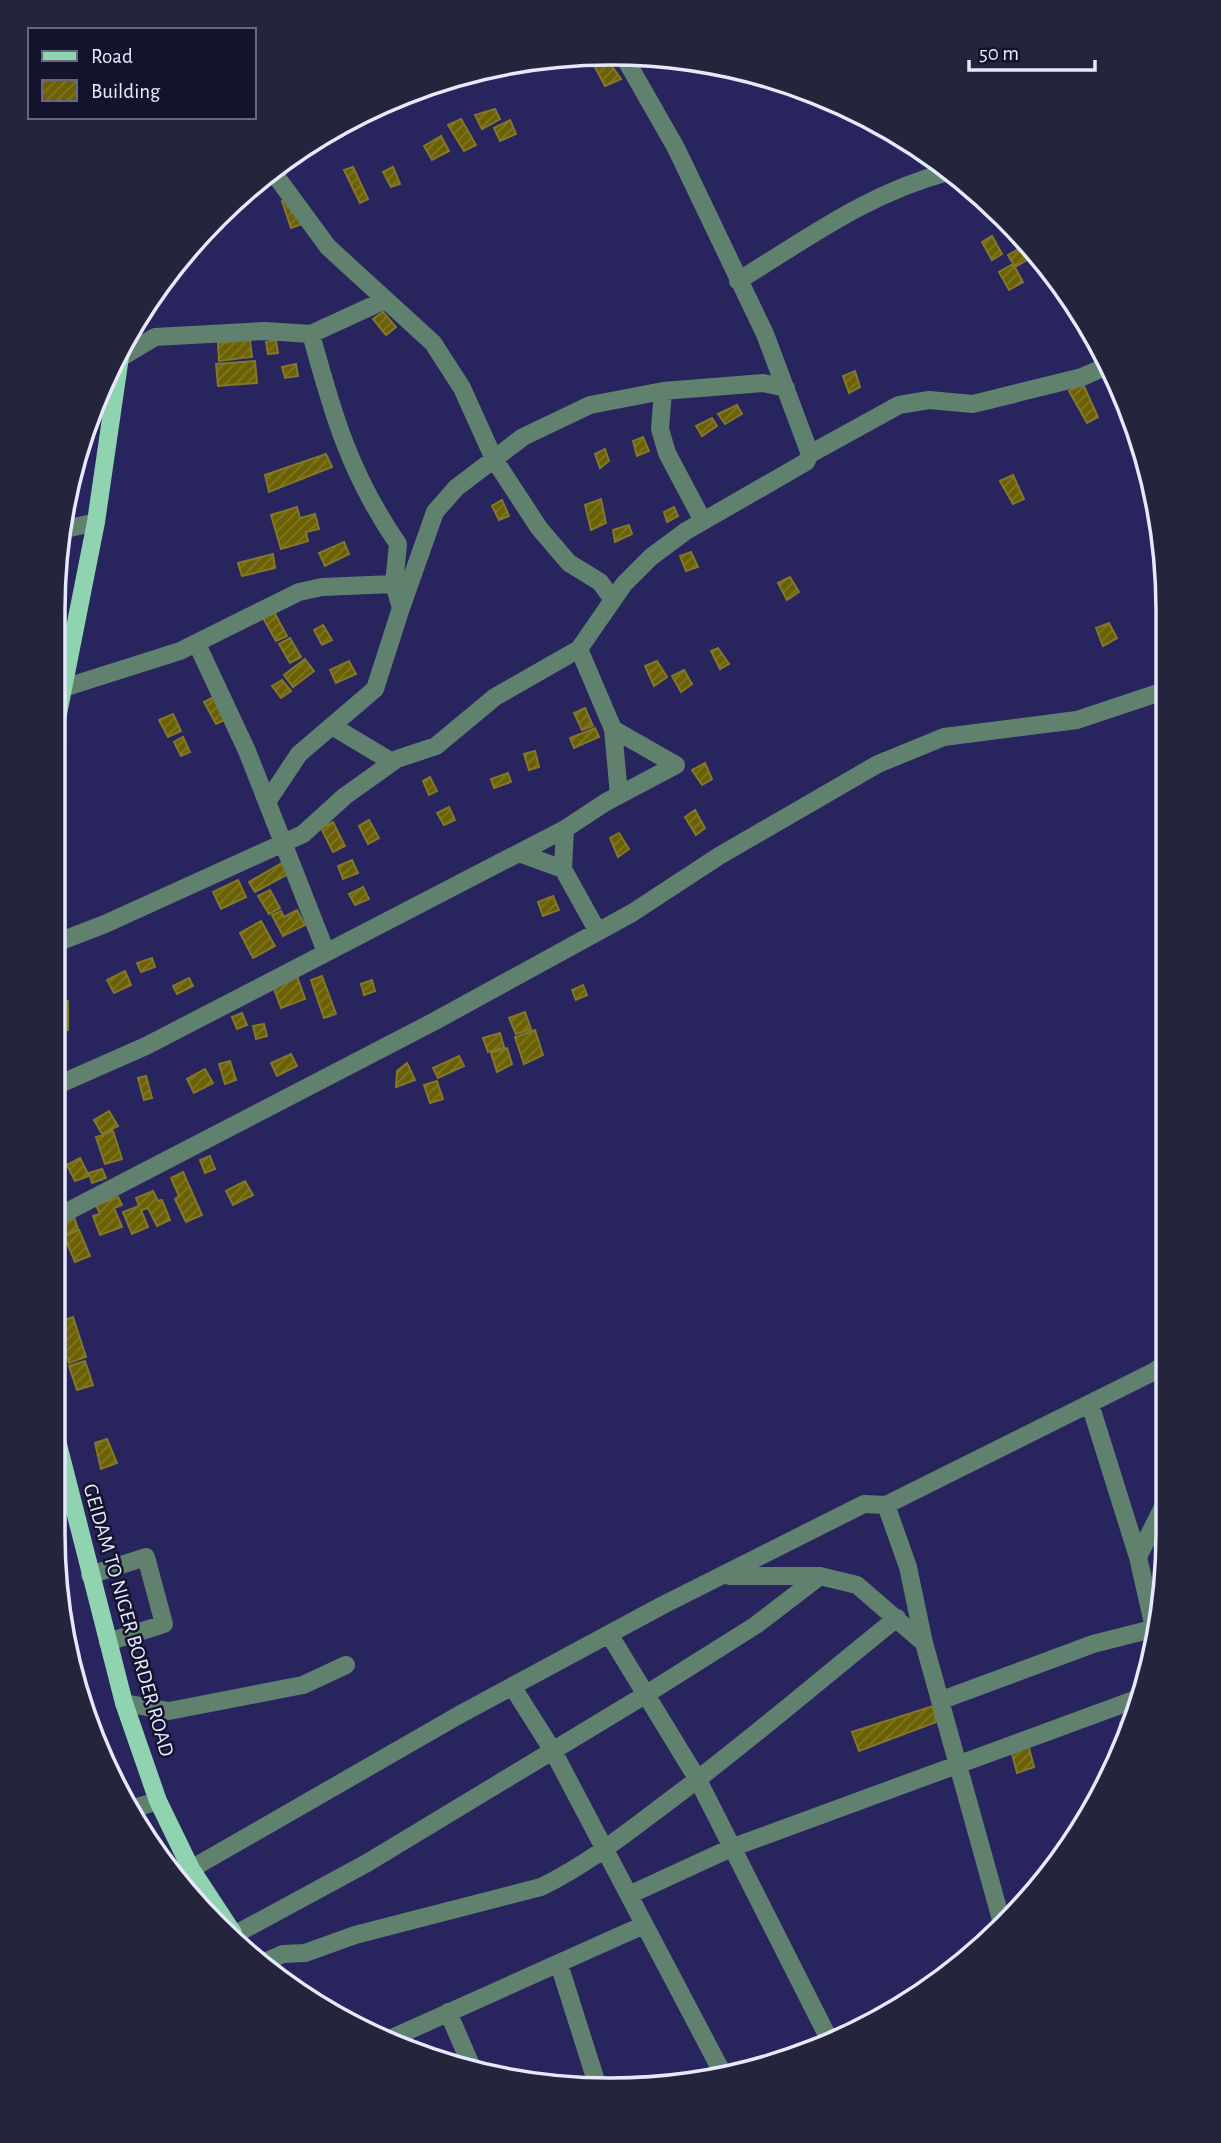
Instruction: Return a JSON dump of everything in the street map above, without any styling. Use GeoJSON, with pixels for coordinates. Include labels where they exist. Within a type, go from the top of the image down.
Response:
{"type":"FeatureCollection","features":[{"type":"Feature","properties":{"kind":"main road"},"geometry":{"type":"LineString","coordinates":[[65,659],[96,522],[117,378]]}},
{"type":"Feature","properties":{"kind":"main road","name":"GEIDAM TO NIGER BORDER ROAD"},"geometry":{"type":"LineString","coordinates":[[65,1474],[124,1703],[158,1801],[191,1869],[220,1913]]}},
{"type":"Feature","properties":{"kind":"street"},"geometry":{"type":"LineString","coordinates":[[629,66],[677,148],[765,334],[810,454]]}},
{"type":"Feature","properties":{"kind":"street"},"geometry":{"type":"LineString","coordinates":[[738,281],[853,208],[907,183],[938,175]]}},
{"type":"Feature","properties":{"kind":"street"},"geometry":{"type":"LineString","coordinates":[[277,179],[328,247],[433,343],[462,388],[494,459],[539,528],[569,563],[600,582],[613,600]]}},
{"type":"Feature","properties":{"kind":"street"},"geometry":{"type":"LineString","coordinates":[[134,346],[155,337],[265,331],[311,334],[384,300]]}},
{"type":"Feature","properties":{"kind":"street"},"geometry":{"type":"LineString","coordinates":[[311,334],[336,428],[378,515],[398,544],[394,584],[401,608]]}},
{"type":"Feature","properties":{"kind":"street"},"geometry":{"type":"LineString","coordinates":[[65,939],[106,924],[303,834],[345,796],[392,762],[436,746],[466,724],[495,697],[579,649],[613,600],[651,557],[703,521],[806,462],[810,454],[899,405],[929,400],[973,404],[1082,377],[1100,369]]}},
{"type":"Feature","properties":{"kind":"street"},"geometry":{"type":"LineString","coordinates":[[267,802],[299,754],[375,689],[435,512],[456,488],[523,437],[590,405],[663,391],[764,383],[786,388]]}},
{"type":"Feature","properties":{"kind":"street"},"geometry":{"type":"LineString","coordinates":[[663,391],[660,429],[667,453],[703,521]]}},
{"type":"Feature","properties":{"kind":"street"},"geometry":{"type":"LineString","coordinates":[[71,528],[96,522]]}},
{"type":"Feature","properties":{"kind":"street"},"geometry":{"type":"LineString","coordinates":[[65,688],[197,644],[299,592],[322,587],[394,584]]}},
{"type":"Feature","properties":{"kind":"street"},"geometry":{"type":"LineString","coordinates":[[197,644],[267,802],[326,952]]}},
{"type":"Feature","properties":{"kind":"street"},"geometry":{"type":"LineString","coordinates":[[579,649],[613,729],[619,795]]}},
{"type":"Feature","properties":{"kind":"street"},"geometry":{"type":"LineString","coordinates":[[65,1213],[435,1021],[597,932],[763,830],[878,764],[944,737],[1077,720],[1156,694]]}},
{"type":"Feature","properties":{"kind":"street"},"geometry":{"type":"LineString","coordinates":[[332,726],[392,762]]}},
{"type":"Feature","properties":{"kind":"street"},"geometry":{"type":"LineString","coordinates":[[65,1082],[146,1046],[519,853],[676,765],[613,729]]}},
{"type":"Feature","properties":{"kind":"street"},"geometry":{"type":"LineString","coordinates":[[565,829],[563,869],[597,932]]}},
{"type":"Feature","properties":{"kind":"street"},"geometry":{"type":"LineString","coordinates":[[519,853],[563,869]]}},
{"type":"Feature","properties":{"kind":"street"},"geometry":{"type":"LineString","coordinates":[[191,1869],[608,1634],[864,1504],[886,1505],[1156,1369]]}},
{"type":"Feature","properties":{"kind":"street"},"geometry":{"type":"LineString","coordinates":[[1090,1404],[1138,1557],[1151,1611]]}},
{"type":"Feature","properties":{"kind":"street"},"geometry":{"type":"LineString","coordinates":[[886,1505],[908,1567],[924,1643],[1000,1914]]}},
{"type":"Feature","properties":{"kind":"street"},"geometry":{"type":"LineString","coordinates":[[1138,1557],[1156,1521]]}},
{"type":"Feature","properties":{"kind":"street"},"geometry":{"type":"LineString","coordinates":[[90,1575],[145,1558],[164,1624],[108,1642]]}},
{"type":"Feature","properties":{"kind":"street"},"geometry":{"type":"LineString","coordinates":[[726,1576],[820,1576],[857,1586],[924,1643]]}},
{"type":"Feature","properties":{"kind":"street"},"geometry":{"type":"LineString","coordinates":[[239,1931],[367,1863],[645,1695],[756,1625],[820,1576]]}},
{"type":"Feature","properties":{"kind":"street"},"geometry":{"type":"LineString","coordinates":[[271,1959],[283,1954],[305,1953],[355,1935],[541,1886],[605,1850],[698,1780],[897,1618]]}},
{"type":"Feature","properties":{"kind":"street"},"geometry":{"type":"LineString","coordinates":[[942,1700],[1093,1644],[1147,1631]]}},
{"type":"Feature","properties":{"kind":"street"},"geometry":{"type":"LineString","coordinates":[[608,1634],[698,1780],[826,2034]]}},
{"type":"Feature","properties":{"kind":"street"},"geometry":{"type":"LineString","coordinates":[[124,1703],[169,1711],[303,1685],[346,1665]]}},
{"type":"Feature","properties":{"kind":"street"},"geometry":{"type":"LineString","coordinates":[[512,1686],[552,1751],[720,2067]]}},
{"type":"Feature","properties":{"kind":"street"},"geometry":{"type":"LineString","coordinates":[[629,1895],[731,1848],[1129,1702]]}},
{"type":"Feature","properties":{"kind":"street"},"geometry":{"type":"LineString","coordinates":[[139,1807],[158,1801]]}},
{"type":"Feature","properties":{"kind":"street"},"geometry":{"type":"LineString","coordinates":[[398,2035],[645,1925]]}},
{"type":"Feature","properties":{"kind":"street"},"geometry":{"type":"LineString","coordinates":[[559,1964],[595,2078]]}},
{"type":"Feature","properties":{"kind":"street"},"geometry":{"type":"LineString","coordinates":[[448,2012],[469,2060]]}},
{"type":"Feature","properties":{"kind":"building"},"geometry":{"type":"Polygon","coordinates":[[[611,65],[621,79],[605,86],[595,67],[611,65]]]}},
{"type":"Feature","properties":{"kind":"building"},"geometry":{"type":"Polygon","coordinates":[[[495,109],[500,119],[482,129],[475,115],[495,109]]]}},
{"type":"Feature","properties":{"kind":"building"},"geometry":{"type":"Polygon","coordinates":[[[461,119],[476,145],[464,151],[448,125],[461,119]]]}},
{"type":"Feature","properties":{"kind":"building"},"geometry":{"type":"Polygon","coordinates":[[[510,120],[516,134],[500,141],[494,128],[510,120]]]}},
{"type":"Feature","properties":{"kind":"building"},"geometry":{"type":"Polygon","coordinates":[[[441,136],[449,151],[432,160],[424,146],[441,136]]]}},
{"type":"Feature","properties":{"kind":"building"},"geometry":{"type":"Polygon","coordinates":[[[353,167],[368,199],[360,203],[344,170],[353,167]]]}},
{"type":"Feature","properties":{"kind":"building"},"geometry":{"type":"Polygon","coordinates":[[[393,167],[400,184],[391,187],[383,172],[393,167]]]}},
{"type":"Feature","properties":{"kind":"building"},"geometry":{"type":"Polygon","coordinates":[[[290,200],[302,224],[291,228],[282,201],[290,200]]]}},
{"type":"Feature","properties":{"kind":"building"},"geometry":{"type":"Polygon","coordinates":[[[992,236],[1002,254],[992,260],[982,242],[992,236]]]}},
{"type":"Feature","properties":{"kind":"building"},"geometry":{"type":"Polygon","coordinates":[[[1019,249],[1028,260],[1015,267],[1008,255],[1019,249]]]}},
{"type":"Feature","properties":{"kind":"building"},"geometry":{"type":"Polygon","coordinates":[[[1013,264],[1023,282],[1009,290],[999,272],[1013,264]]]}},
{"type":"Feature","properties":{"kind":"building"},"geometry":{"type":"Polygon","coordinates":[[[383,312],[396,327],[386,335],[373,319],[383,312]]]}},
{"type":"Feature","properties":{"kind":"building"},"geometry":{"type":"Polygon","coordinates":[[[250,340],[252,357],[219,361],[218,343],[250,340]]]}},
{"type":"Feature","properties":{"kind":"building"},"geometry":{"type":"Polygon","coordinates":[[[276,340],[278,353],[268,354],[266,342],[276,340]]]}},
{"type":"Feature","properties":{"kind":"building"},"geometry":{"type":"Polygon","coordinates":[[[255,361],[257,383],[218,386],[216,364],[255,361]]]}},
{"type":"Feature","properties":{"kind":"building"},"geometry":{"type":"Polygon","coordinates":[[[296,364],[298,376],[285,378],[282,367],[296,364]]]}},
{"type":"Feature","properties":{"kind":"building"},"geometry":{"type":"Polygon","coordinates":[[[855,371],[860,387],[849,393],[843,376],[855,371]]]}},
{"type":"Feature","properties":{"kind":"building"},"geometry":{"type":"Polygon","coordinates":[[[1083,384],[1098,417],[1087,423],[1069,391],[1083,384]]]}},
{"type":"Feature","properties":{"kind":"building"},"geometry":{"type":"Polygon","coordinates":[[[737,405],[742,414],[725,424],[718,414],[737,405]]]}},
{"type":"Feature","properties":{"kind":"building"},"geometry":{"type":"Polygon","coordinates":[[[712,418],[717,426],[702,436],[696,426],[712,418]]]}},
{"type":"Feature","properties":{"kind":"building"},"geometry":{"type":"Polygon","coordinates":[[[643,437],[649,451],[637,456],[633,441],[643,437]]]}},
{"type":"Feature","properties":{"kind":"building"},"geometry":{"type":"Polygon","coordinates":[[[605,449],[609,461],[600,468],[595,454],[605,449]]]}},
{"type":"Feature","properties":{"kind":"building"},"geometry":{"type":"Polygon","coordinates":[[[326,454],[332,467],[269,492],[265,475],[326,454]]]}},
{"type":"Feature","properties":{"kind":"building"},"geometry":{"type":"Polygon","coordinates":[[[1013,475],[1024,499],[1013,504],[1000,481],[1013,475]]]}},
{"type":"Feature","properties":{"kind":"building"},"geometry":{"type":"Polygon","coordinates":[[[601,499],[606,523],[591,530],[585,505],[601,499]]]}},
{"type":"Feature","properties":{"kind":"building"},"geometry":{"type":"Polygon","coordinates":[[[502,500],[509,516],[499,520],[492,506],[502,500]]]}},
{"type":"Feature","properties":{"kind":"building"},"geometry":{"type":"Polygon","coordinates":[[[297,507],[300,518],[315,514],[319,529],[306,532],[308,541],[281,549],[271,515],[297,507]]]}},
{"type":"Feature","properties":{"kind":"building"},"geometry":{"type":"Polygon","coordinates":[[[674,507],[678,516],[667,522],[664,512],[674,507]]]}},
{"type":"Feature","properties":{"kind":"building"},"geometry":{"type":"Polygon","coordinates":[[[629,525],[632,534],[615,542],[613,530],[629,525]]]}},
{"type":"Feature","properties":{"kind":"building"},"geometry":{"type":"Polygon","coordinates":[[[344,542],[349,554],[325,566],[319,553],[344,542]]]}},
{"type":"Feature","properties":{"kind":"building"},"geometry":{"type":"Polygon","coordinates":[[[691,552],[698,567],[686,571],[680,556],[691,552]]]}},
{"type":"Feature","properties":{"kind":"building"},"geometry":{"type":"Polygon","coordinates":[[[273,554],[275,568],[242,576],[238,563],[273,554]]]}},
{"type":"Feature","properties":{"kind":"building"},"geometry":{"type":"Polygon","coordinates":[[[790,577],[799,592],[787,600],[778,583],[790,577]]]}},
{"type":"Feature","properties":{"kind":"building"},"geometry":{"type":"Polygon","coordinates":[[[274,612],[287,636],[276,641],[263,618],[274,612]]]}},
{"type":"Feature","properties":{"kind":"building"},"geometry":{"type":"Polygon","coordinates":[[[1109,623],[1117,638],[1103,646],[1096,628],[1109,623]]]}},
{"type":"Feature","properties":{"kind":"building"},"geometry":{"type":"Polygon","coordinates":[[[323,625],[332,640],[322,645],[314,630],[323,625]]]}},
{"type":"Feature","properties":{"kind":"building"},"geometry":{"type":"Polygon","coordinates":[[[290,638],[301,657],[290,663],[279,644],[290,638]]]}},
{"type":"Feature","properties":{"kind":"building"},"geometry":{"type":"Polygon","coordinates":[[[718,648],[729,664],[720,669],[711,651],[718,648]]]}},
{"type":"Feature","properties":{"kind":"building"},"geometry":{"type":"Polygon","coordinates":[[[305,659],[314,671],[293,687],[284,675],[305,659]]]}},
{"type":"Feature","properties":{"kind":"building"},"geometry":{"type":"Polygon","coordinates":[[[349,661],[356,674],[336,683],[330,670],[349,661]]]}},
{"type":"Feature","properties":{"kind":"building"},"geometry":{"type":"Polygon","coordinates":[[[657,661],[667,677],[654,686],[645,666],[657,661]]]}},
{"type":"Feature","properties":{"kind":"building"},"geometry":{"type":"Polygon","coordinates":[[[684,670],[692,684],[681,692],[672,676],[684,670]]]}},
{"type":"Feature","properties":{"kind":"building"},"geometry":{"type":"Polygon","coordinates":[[[282,680],[291,691],[281,698],[272,686],[282,680]]]}},
{"type":"Feature","properties":{"kind":"building"},"geometry":{"type":"Polygon","coordinates":[[[218,695],[225,720],[216,724],[204,702],[218,695]]]}},
{"type":"Feature","properties":{"kind":"building"},"geometry":{"type":"Polygon","coordinates":[[[585,708],[593,726],[582,730],[574,713],[585,708]]]}},
{"type":"Feature","properties":{"kind":"building"},"geometry":{"type":"Polygon","coordinates":[[[173,714],[181,731],[168,737],[159,720],[173,714]]]}},
{"type":"Feature","properties":{"kind":"building"},"geometry":{"type":"Polygon","coordinates":[[[595,728],[599,737],[574,748],[570,738],[595,728]]]}},
{"type":"Feature","properties":{"kind":"building"},"geometry":{"type":"Polygon","coordinates":[[[183,737],[190,752],[181,756],[174,742],[183,737]]]}},
{"type":"Feature","properties":{"kind":"building"},"geometry":{"type":"Polygon","coordinates":[[[535,751],[539,767],[529,770],[524,754],[535,751]]]}},
{"type":"Feature","properties":{"kind":"building"},"geometry":{"type":"Polygon","coordinates":[[[705,763],[712,779],[702,785],[692,770],[705,763]]]}},
{"type":"Feature","properties":{"kind":"building"},"geometry":{"type":"Polygon","coordinates":[[[508,773],[511,782],[494,788],[491,779],[508,773]]]}},
{"type":"Feature","properties":{"kind":"building"},"geometry":{"type":"Polygon","coordinates":[[[430,777],[437,791],[429,795],[423,781],[430,777]]]}},
{"type":"Feature","properties":{"kind":"building"},"geometry":{"type":"Polygon","coordinates":[[[449,807],[455,820],[444,825],[437,813],[449,807]]]}},
{"type":"Feature","properties":{"kind":"building"},"geometry":{"type":"Polygon","coordinates":[[[695,810],[705,828],[696,835],[685,817],[695,810]]]}},
{"type":"Feature","properties":{"kind":"building"},"geometry":{"type":"Polygon","coordinates":[[[369,820],[379,838],[368,844],[359,826],[369,820]]]}},
{"type":"Feature","properties":{"kind":"building"},"geometry":{"type":"Polygon","coordinates":[[[333,822],[345,846],[333,852],[321,828],[333,822]]]}},
{"type":"Feature","properties":{"kind":"building"},"geometry":{"type":"Polygon","coordinates":[[[619,833],[629,849],[618,857],[610,838],[619,833]]]}},
{"type":"Feature","properties":{"kind":"building"},"geometry":{"type":"Polygon","coordinates":[[[352,860],[358,873],[343,879],[338,866],[352,860]]]}},
{"type":"Feature","properties":{"kind":"building"},"geometry":{"type":"Polygon","coordinates":[[[282,863],[288,874],[255,892],[249,882],[282,863]]]}},
{"type":"Feature","properties":{"kind":"building"},"geometry":{"type":"Polygon","coordinates":[[[238,880],[246,897],[221,909],[213,892],[238,880]]]}},
{"type":"Feature","properties":{"kind":"building"},"geometry":{"type":"Polygon","coordinates":[[[363,887],[369,899],[355,905],[349,894],[363,887]]]}},
{"type":"Feature","properties":{"kind":"building"},"geometry":{"type":"Polygon","coordinates":[[[270,890],[280,908],[269,914],[258,896],[270,890]]]}},
{"type":"Feature","properties":{"kind":"building"},"geometry":{"type":"Polygon","coordinates":[[[553,896],[559,910],[543,916],[538,902],[553,896]]]}},
{"type":"Feature","properties":{"kind":"building"},"geometry":{"type":"Polygon","coordinates":[[[297,910],[305,925],[283,936],[272,915],[281,911],[284,917],[297,910]]]}},
{"type":"Feature","properties":{"kind":"building"},"geometry":{"type":"Polygon","coordinates":[[[261,921],[275,946],[253,958],[240,933],[261,921]]]}},
{"type":"Feature","properties":{"kind":"building"},"geometry":{"type":"Polygon","coordinates":[[[152,958],[155,967],[141,972],[137,963],[152,958]]]}},
{"type":"Feature","properties":{"kind":"building"},"geometry":{"type":"Polygon","coordinates":[[[125,971],[131,985],[114,993],[107,980],[125,971]]]}},
{"type":"Feature","properties":{"kind":"building"},"geometry":{"type":"Polygon","coordinates":[[[296,973],[305,999],[281,1008],[272,983],[296,973]]]}},
{"type":"Feature","properties":{"kind":"building"},"geometry":{"type":"Polygon","coordinates":[[[322,976],[336,1014],[324,1018],[311,980],[322,976]]]}},
{"type":"Feature","properties":{"kind":"building"},"geometry":{"type":"Polygon","coordinates":[[[189,978],[193,986],[177,994],[173,986],[189,978]]]}},
{"type":"Feature","properties":{"kind":"building"},"geometry":{"type":"Polygon","coordinates":[[[372,980],[375,991],[364,995],[361,984],[372,980]]]}},
{"type":"Feature","properties":{"kind":"building"},"geometry":{"type":"Polygon","coordinates":[[[583,985],[587,995],[576,1000],[572,990],[583,985]]]}},
{"type":"Feature","properties":{"kind":"building"},"geometry":{"type":"Polygon","coordinates":[[[65,1001],[68,1001],[68,1030],[65,1030],[65,1001]]]}},
{"type":"Feature","properties":{"kind":"building"},"geometry":{"type":"Polygon","coordinates":[[[525,1012],[531,1029],[516,1034],[509,1018],[525,1012]]]}},
{"type":"Feature","properties":{"kind":"building"},"geometry":{"type":"Polygon","coordinates":[[[242,1013],[247,1025],[237,1029],[232,1017],[242,1013]]]}},
{"type":"Feature","properties":{"kind":"building"},"geometry":{"type":"Polygon","coordinates":[[[264,1024],[267,1036],[256,1039],[253,1026],[264,1024]]]}},
{"type":"Feature","properties":{"kind":"building"},"geometry":{"type":"Polygon","coordinates":[[[535,1030],[543,1055],[524,1064],[515,1037],[535,1030]]]}},
{"type":"Feature","properties":{"kind":"building"},"geometry":{"type":"Polygon","coordinates":[[[500,1033],[504,1047],[488,1052],[483,1038],[500,1033]]]}},
{"type":"Feature","properties":{"kind":"building"},"geometry":{"type":"Polygon","coordinates":[[[507,1048],[512,1064],[497,1072],[491,1053],[507,1048]]]}},
{"type":"Feature","properties":{"kind":"building"},"geometry":{"type":"Polygon","coordinates":[[[291,1054],[297,1066],[277,1076],[271,1063],[291,1054]]]}},
{"type":"Feature","properties":{"kind":"building"},"geometry":{"type":"Polygon","coordinates":[[[459,1056],[464,1066],[438,1078],[433,1068],[459,1056]]]}},
{"type":"Feature","properties":{"kind":"building"},"geometry":{"type":"Polygon","coordinates":[[[230,1061],[236,1080],[225,1084],[219,1064],[230,1061]]]}},
{"type":"Feature","properties":{"kind":"building"},"geometry":{"type":"Polygon","coordinates":[[[407,1063],[415,1080],[396,1087],[397,1071],[407,1063]]]}},
{"type":"Feature","properties":{"kind":"building"},"geometry":{"type":"Polygon","coordinates":[[[205,1069],[213,1083],[194,1093],[187,1079],[205,1069]]]}},
{"type":"Feature","properties":{"kind":"building"},"geometry":{"type":"Polygon","coordinates":[[[146,1076],[152,1098],[144,1100],[138,1078],[146,1076]]]}},
{"type":"Feature","properties":{"kind":"building"},"geometry":{"type":"Polygon","coordinates":[[[437,1081],[443,1099],[430,1103],[424,1085],[437,1081]]]}},
{"type":"Feature","properties":{"kind":"building"},"geometry":{"type":"Polygon","coordinates":[[[109,1111],[118,1126],[102,1134],[94,1120],[109,1111]]]}},
{"type":"Feature","properties":{"kind":"building"},"geometry":{"type":"Polygon","coordinates":[[[113,1131],[122,1159],[105,1164],[96,1137],[113,1131]]]}},
{"type":"Feature","properties":{"kind":"building"},"geometry":{"type":"Polygon","coordinates":[[[210,1156],[215,1169],[205,1173],[200,1160],[210,1156]]]}},
{"type":"Feature","properties":{"kind":"building"},"geometry":{"type":"Polygon","coordinates":[[[80,1158],[89,1176],[75,1181],[67,1165],[80,1158]]]}},
{"type":"Feature","properties":{"kind":"building"},"geometry":{"type":"Polygon","coordinates":[[[102,1169],[106,1178],[92,1183],[89,1173],[102,1169]]]}},
{"type":"Feature","properties":{"kind":"building"},"geometry":{"type":"Polygon","coordinates":[[[183,1172],[202,1215],[186,1222],[175,1199],[179,1196],[171,1178],[183,1172]]]}},
{"type":"Feature","properties":{"kind":"building"},"geometry":{"type":"Polygon","coordinates":[[[245,1181],[253,1195],[233,1205],[226,1191],[245,1181]]]}},
{"type":"Feature","properties":{"kind":"building"},"geometry":{"type":"Polygon","coordinates":[[[153,1191],[158,1201],[162,1200],[170,1220],[157,1226],[148,1208],[141,1210],[148,1227],[132,1234],[123,1212],[139,1206],[136,1198],[153,1191]]]}},
{"type":"Feature","properties":{"kind":"building"},"geometry":{"type":"Polygon","coordinates":[[[118,1197],[122,1205],[114,1208],[122,1227],[100,1235],[93,1216],[100,1214],[96,1205],[118,1197]]]}},
{"type":"Feature","properties":{"kind":"building"},"geometry":{"type":"Polygon","coordinates":[[[72,1211],[78,1229],[65,1235],[65,1216],[72,1211]]]}},
{"type":"Feature","properties":{"kind":"building"},"geometry":{"type":"Polygon","coordinates":[[[79,1230],[90,1256],[75,1262],[65,1236],[79,1230]]]}},
{"type":"Feature","properties":{"kind":"building"},"geometry":{"type":"Polygon","coordinates":[[[73,1317],[86,1357],[69,1363],[65,1351],[65,1320],[73,1317]]]}},
{"type":"Feature","properties":{"kind":"building"},"geometry":{"type":"Polygon","coordinates":[[[85,1361],[93,1385],[77,1390],[69,1366],[85,1361]]]}},
{"type":"Feature","properties":{"kind":"building"},"geometry":{"type":"Polygon","coordinates":[[[107,1439],[117,1463],[101,1469],[95,1443],[107,1439]]]}},
{"type":"Feature","properties":{"kind":"building"},"geometry":{"type":"Polygon","coordinates":[[[933,1706],[936,1722],[859,1751],[852,1732],[933,1706]]]}},
{"type":"Feature","properties":{"kind":"building"},"geometry":{"type":"Polygon","coordinates":[[[1028,1744],[1034,1767],[1017,1773],[1011,1750],[1028,1744]]]}}]}
